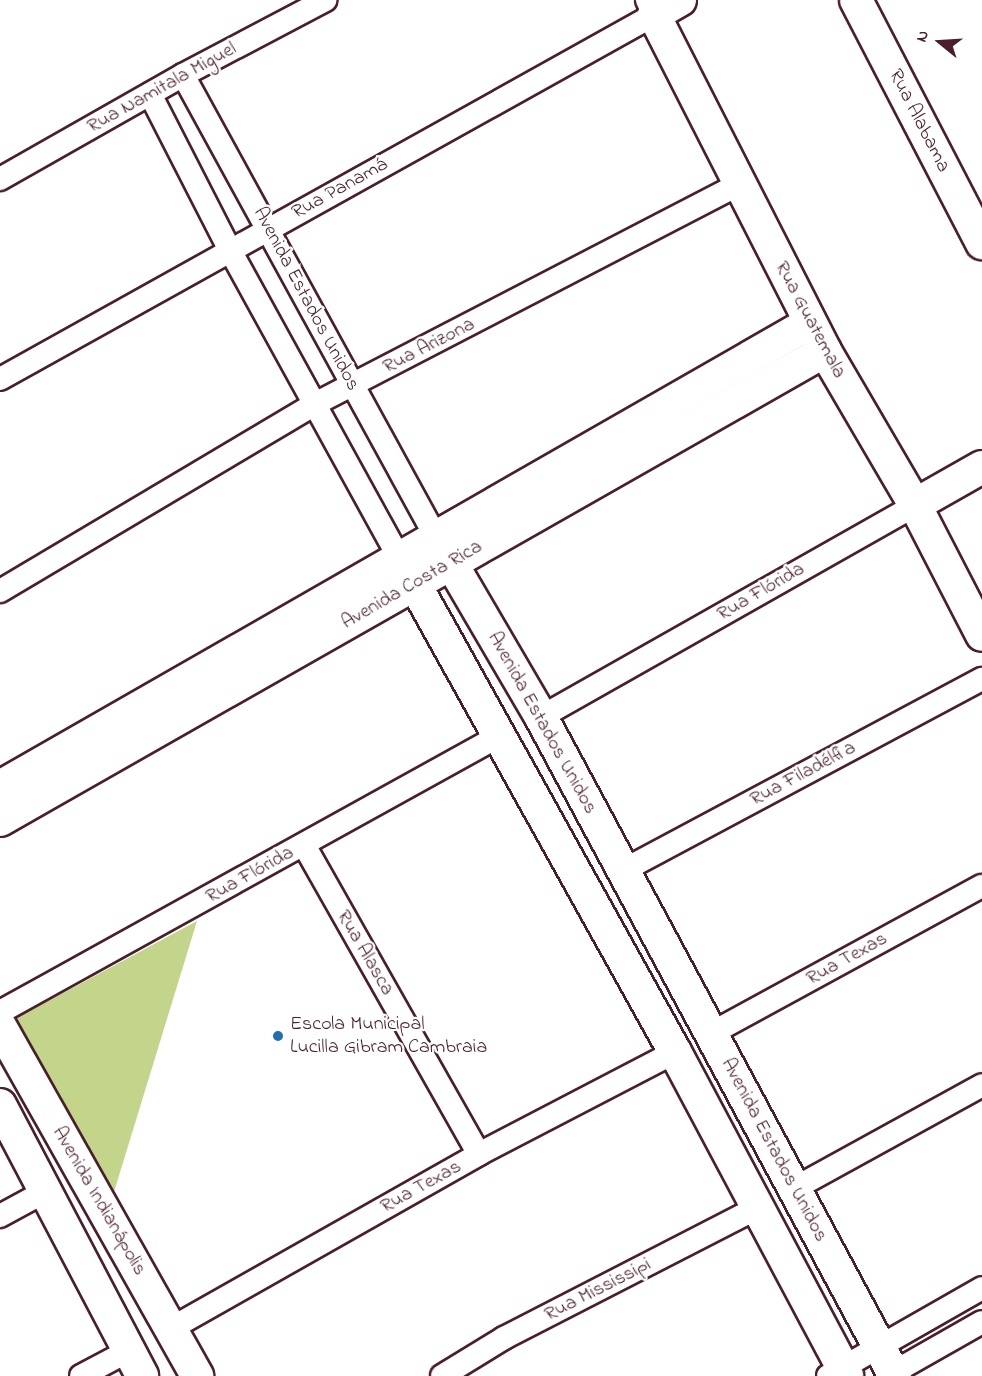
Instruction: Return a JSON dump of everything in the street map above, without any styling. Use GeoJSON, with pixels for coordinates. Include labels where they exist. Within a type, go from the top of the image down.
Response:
{"type":"FeatureCollection","features":[{"type":"Feature","properties":{"kind":"street","name":"Rua Namitala Miguel"},"geometry":{"type":"LineString","coordinates":[[0,179],[150,93],[325,0]]}},
{"type":"Feature","properties":{"kind":"street","name":"Rua Alabama"},"geometry":{"type":"LineString","coordinates":[[856,0],[982,243]]}},
{"type":"Feature","properties":{"kind":"street","name":"Rua Guatemala"},"geometry":{"type":"LineString","coordinates":[[660,5],[739,184],[810,323],[915,505],[982,635]]}},
{"type":"Feature","properties":{"kind":"street","name":"Rua Panamá"},"geometry":{"type":"LineString","coordinates":[[0,379],[231,252],[269,228],[660,5]]}},
{"type":"Feature","properties":{"kind":"street","name":"Avenida Estados Unidos"},"geometry":{"type":"LineString","coordinates":[[183,75],[444,550],[541,717],[795,1188],[888,1368]]}},
{"type":"Feature","properties":{"kind":"street"},"geometry":{"type":"LineString","coordinates":[[150,93],[231,252],[675,1052],[757,1208],[839,1373],[888,1368],[982,1322]]}},
{"type":"Feature","properties":{"kind":"street","name":"Rua Arizona"},"geometry":{"type":"LineString","coordinates":[[0,591],[315,404],[739,184]]}},
{"type":"Feature","properties":{"kind":"street","name":"Avenida Costa Rica"},"geometry":{"type":"LineString","coordinates":[[444,550],[810,323]]}},
{"type":"Feature","properties":{"kind":"street","name":"Avenida Costa Rica"},"geometry":{"type":"LineString","coordinates":[[0,788],[444,550],[825,351]]}},
{"type":"Feature","properties":{"kind":"street","name":"Rua Flórida"},"geometry":{"type":"LineString","coordinates":[[541,717],[982,467]]}},
{"type":"Feature","properties":{"kind":"street","name":"Avenida Costa Rica"},"geometry":{"type":"LineString","coordinates":[[0,820],[407,570]]}},
{"type":"Feature","properties":{"kind":"street","name":"Rua Filadélfia"},"geometry":{"type":"LineString","coordinates":[[624,870],[982,679]]}},
{"type":"Feature","properties":{"kind":"street","name":"Rua Flórida"},"geometry":{"type":"LineString","coordinates":[[0,1012],[499,736]]}},
{"type":"Feature","properties":{"kind":"street","name":"Rua Alasca"},"geometry":{"type":"LineString","coordinates":[[303,845],[479,1155]]}},
{"type":"Feature","properties":{"kind":"street","name":"Rua Texas"},"geometry":{"type":"LineString","coordinates":[[712,1033],[982,886]]}},
{"type":"Feature","properties":{"kind":"street","name":"Avenida Indianápolis"},"geometry":{"type":"LineString","coordinates":[[0,1026],[197,1376]]}},
{"type":"Feature","properties":{"kind":"street","name":"Rua Texas"},"geometry":{"type":"LineString","coordinates":[[172,1328],[479,1155],[675,1052]]}},
{"type":"Feature","properties":{"kind":"street"},"geometry":{"type":"LineString","coordinates":[[795,1188],[982,1084]]}},
{"type":"Feature","properties":{"kind":"street","name":"Avenida Indianápolis"},"geometry":{"type":"LineString","coordinates":[[0,1105],[135,1363]]}},
{"type":"Feature","properties":{"kind":"street"},"geometry":{"type":"LineString","coordinates":[[0,1216],[46,1191]]}},
{"type":"Feature","properties":{"kind":"street","name":"Rua Mississipi"},"geometry":{"type":"LineString","coordinates":[[442,1376],[504,1338],[757,1208]]}},
{"type":"Feature","properties":{"kind":"street"},"geometry":{"type":"LineString","coordinates":[[888,1368],[982,1288]]}},
{"type":"Feature","properties":{"kind":"street"},"geometry":{"type":"LineString","coordinates":[[81,1376],[135,1363]]}},
{"type":"Feature","properties":{"kind":"green space"},"geometry":{"type":"Polygon","coordinates":[[[197,921],[114,1192],[11,1021],[197,921]]]}},
{"type":"Feature","properties":{"kind":"place","name":"Escola Municipal Lucilla Gibram Cambraia"},"geometry":{"type":"Point","coordinates":[278,1036]}}]}
